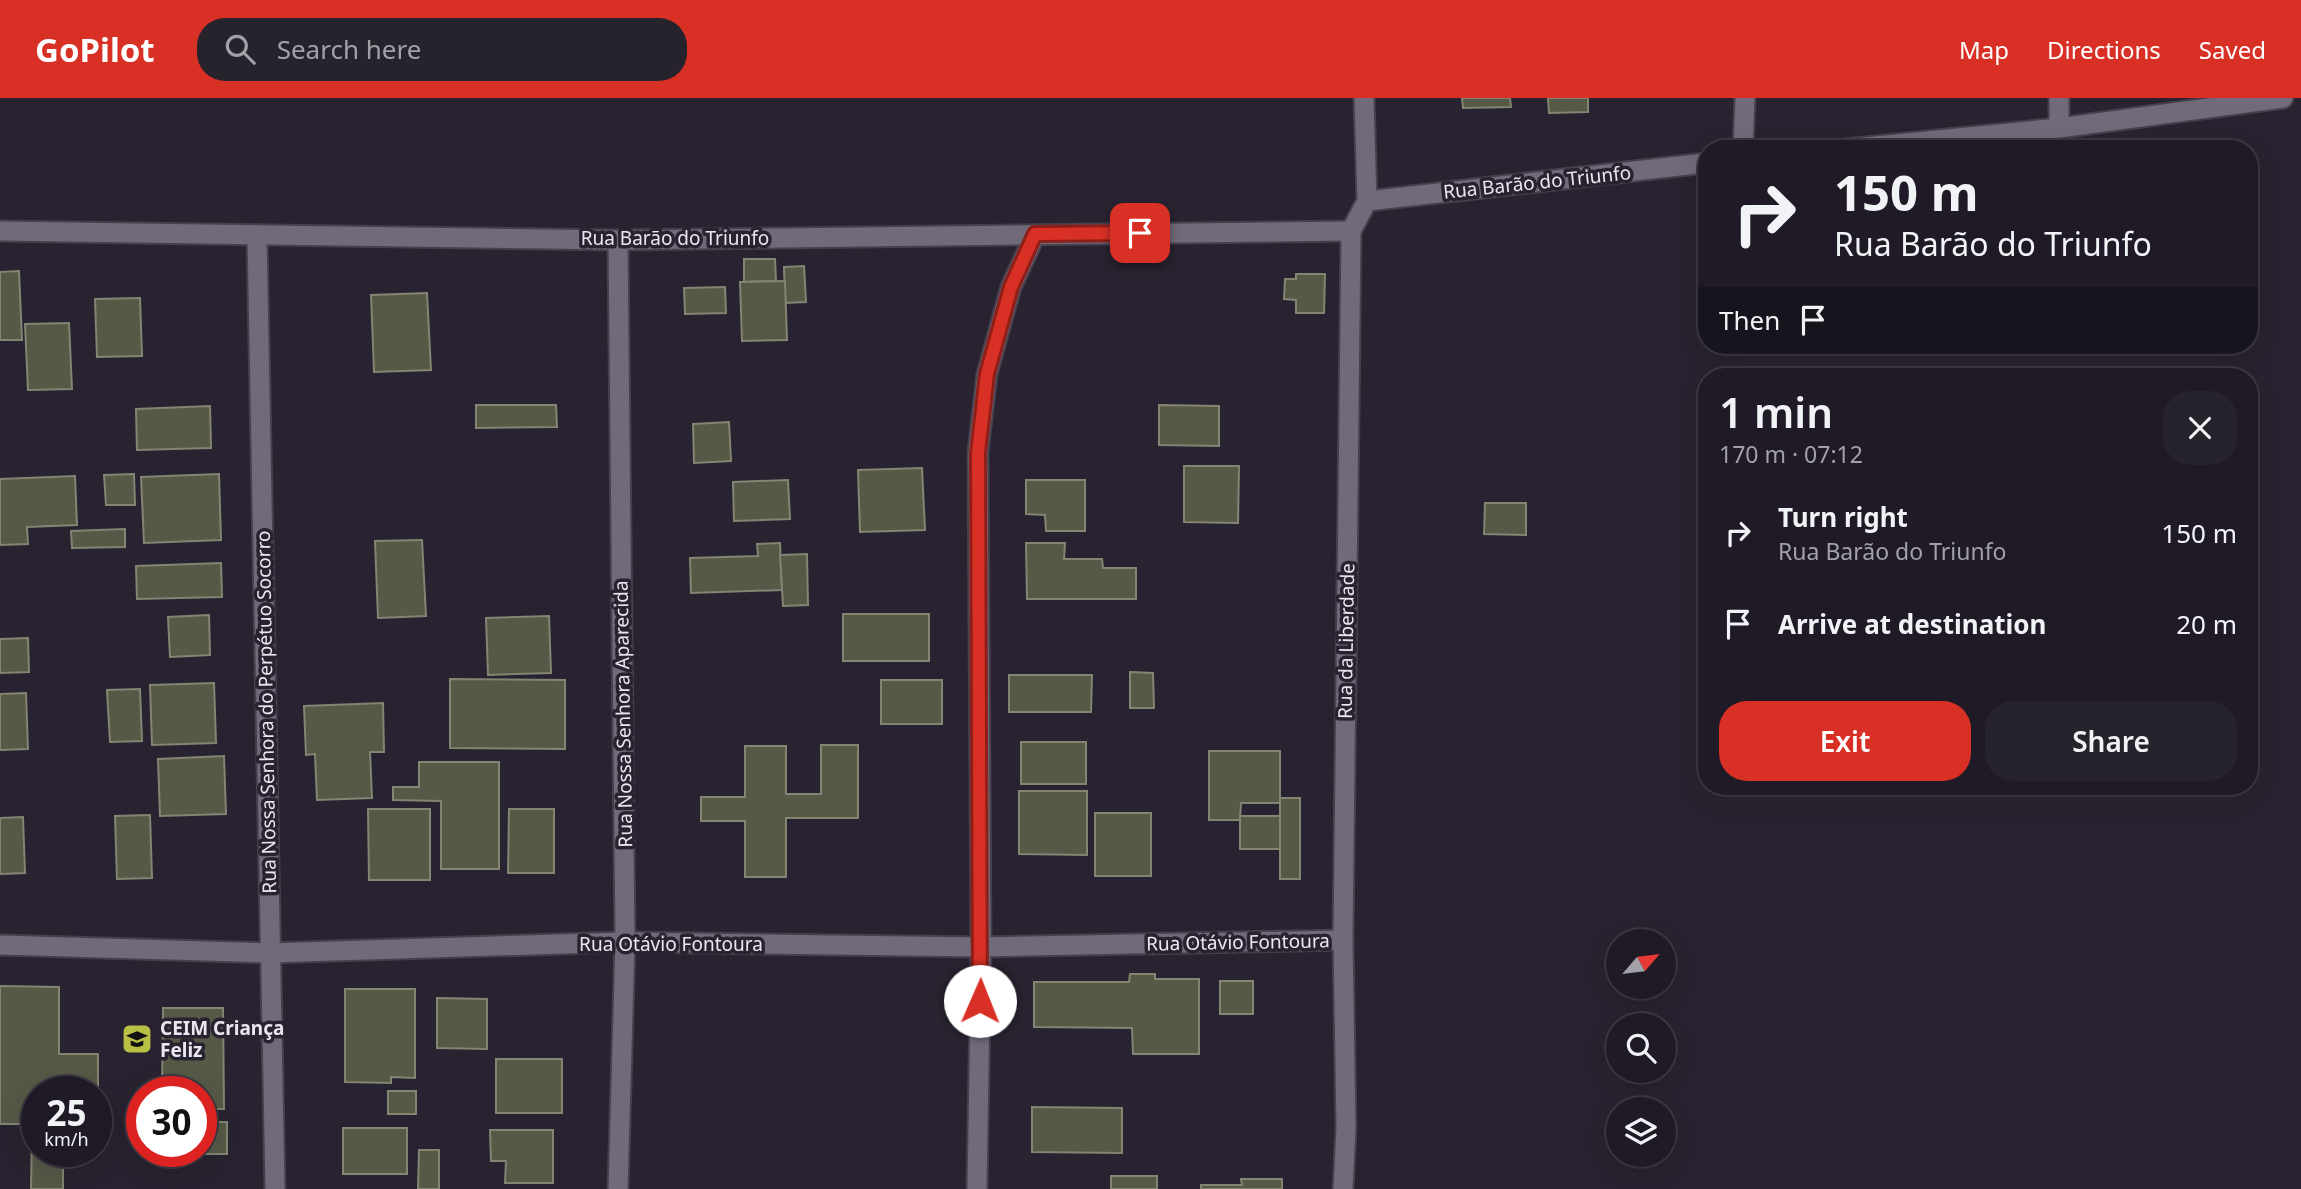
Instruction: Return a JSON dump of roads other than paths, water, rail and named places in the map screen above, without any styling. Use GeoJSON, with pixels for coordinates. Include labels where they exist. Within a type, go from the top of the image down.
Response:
{"type":"FeatureCollection","features":[{"type":"Feature","properties":{"kind":"street"},"geometry":{"type":"LineString","coordinates":[[1364,98],[1367,201]]}},
{"type":"Feature","properties":{"kind":"street"},"geometry":{"type":"LineString","coordinates":[[1743,140],[1745,98]]}},
{"type":"Feature","properties":{"kind":"street"},"geometry":{"type":"LineString","coordinates":[[2059,98],[2059,128]]}},
{"type":"Feature","properties":{"kind":"street"},"geometry":{"type":"LineString","coordinates":[[1937,140],[2059,128],[2283,98]]}},
{"type":"Feature","properties":{"kind":"street","name":"Rua Barão do Triunfo"},"geometry":{"type":"LineString","coordinates":[[1367,201],[1698,164]]}},
{"type":"Feature","properties":{"kind":"street","name":"Rua da Liberdade"},"geometry":{"type":"LineString","coordinates":[[1342,1189],[1346,1128],[1343,940],[1350,230],[1367,201]]}},
{"type":"Feature","properties":{"kind":"street","name":"Rua Barão do Triunfo"},"geometry":{"type":"LineString","coordinates":[[0,231],[618,240],[1350,230]]}},
{"type":"Feature","properties":{"kind":"street"},"geometry":{"type":"LineString","coordinates":[[977,1189],[981,947],[978,453],[987,374],[1011,287],[1035,234]]}},
{"type":"Feature","properties":{"kind":"street","name":"Rua Nossa Senhora do Perpétuo Socorro"},"geometry":{"type":"LineString","coordinates":[[257,236],[275,1189]]}},
{"type":"Feature","properties":{"kind":"street","name":"Rua Nossa Senhora Aparecida"},"geometry":{"type":"LineString","coordinates":[[618,240],[625,942],[618,1189]]}},
{"type":"Feature","properties":{"kind":"street","name":"Rua Otávio Fontoura"},"geometry":{"type":"LineString","coordinates":[[0,945],[271,953],[625,942],[981,947],[1343,940]]}},
{"type":"Feature","properties":{"kind":"place","name":"CEIM Criança Feliz"},"geometry":{"type":"Point","coordinates":[137,1039]}}]}
